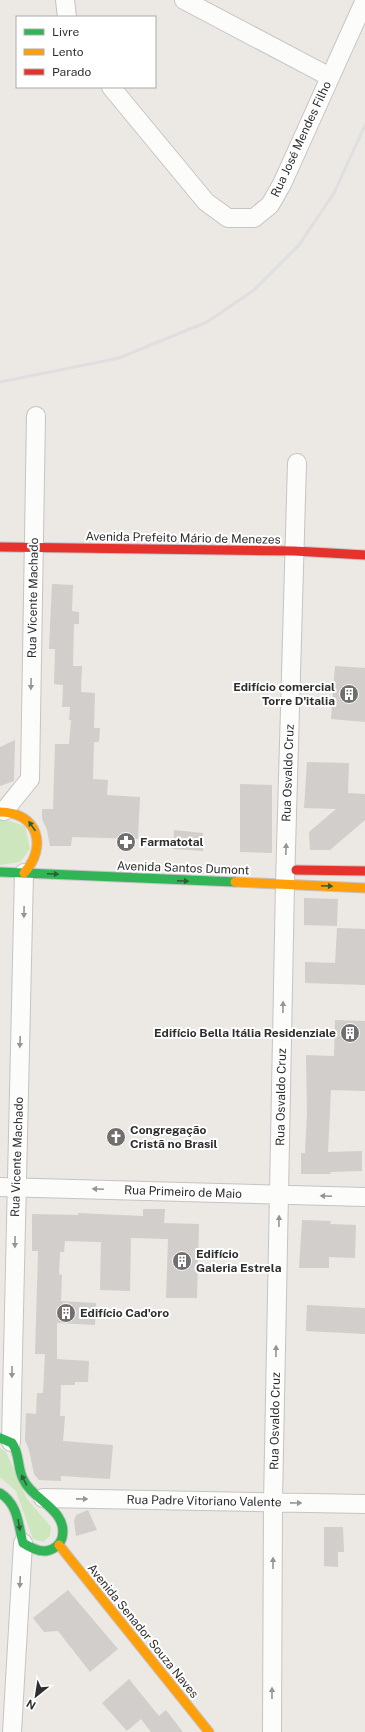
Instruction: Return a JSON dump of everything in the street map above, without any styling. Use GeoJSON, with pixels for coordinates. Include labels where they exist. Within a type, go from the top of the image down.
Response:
{"type":"FeatureCollection","features":[{"type":"Feature","properties":{"kind":"main road","name":"Avenida Prefeito Mário de Menezes"},"geometry":{"type":"LineString","coordinates":[[0,547],[294,552],[365,555]]}},
{"type":"Feature","properties":{"kind":"main road"},"geometry":{"type":"LineString","coordinates":[[2,812],[22,816],[29,821],[35,830],[38,840],[38,851],[33,865]]}},
{"type":"Feature","properties":{"kind":"main road","name":"Avenida Santos Dumont"},"geometry":{"type":"LineString","coordinates":[[0,872],[33,865],[131,879],[365,871]]}},
{"type":"Feature","properties":{"kind":"main road","name":"Avenida Santos Dumont"},"geometry":{"type":"LineString","coordinates":[[282,874],[365,888]]}},
{"type":"Feature","properties":{"kind":"main road"},"geometry":{"type":"LineString","coordinates":[[0,1493],[8,1498],[16,1511],[23,1543],[40,1551],[46,1551],[59,1545],[63,1535],[59,1518],[43,1498],[29,1488],[24,1481],[21,1474],[20,1459],[17,1450],[5,1440]]}},
{"type":"Feature","properties":{"kind":"main road","name":"Avenida Senador Souza Naves"},"geometry":{"type":"LineString","coordinates":[[59,1545],[209,1732]]}},
{"type":"Feature","properties":{"kind":"street"},"geometry":{"type":"LineString","coordinates":[[65,0],[67,16]]}},
{"type":"Feature","properties":{"kind":"street"},"geometry":{"type":"LineString","coordinates":[[184,0],[330,77]]}},
{"type":"Feature","properties":{"kind":"street","name":"Rua José Mendes Filho"},"geometry":{"type":"LineString","coordinates":[[112,88],[206,202],[228,218],[254,218],[270,205],[282,184],[364,0]]}},
{"type":"Feature","properties":{"kind":"street","name":"Rua Vicente Machado"},"geometry":{"type":"LineString","coordinates":[[2,812],[30,779],[36,416]]}},
{"type":"Feature","properties":{"kind":"street","name":"Rua Osvaldo Cruz"},"geometry":{"type":"LineString","coordinates":[[272,1732],[273,1502],[279,1194],[282,874],[297,462]]}},
{"type":"Feature","properties":{"kind":"street","name":"Rua Vicente Machado"},"geometry":{"type":"LineString","coordinates":[[5,1440],[8,1187],[33,865]]}},
{"type":"Feature","properties":{"kind":"street","name":"Rua Primeiro de Maio"},"geometry":{"type":"LineString","coordinates":[[8,1187],[365,1197]]}},
{"type":"Feature","properties":{"kind":"street","name":"Rua Padre Vitoriano Valente"},"geometry":{"type":"LineString","coordinates":[[43,1498],[365,1504]]}},
{"type":"Feature","properties":{"kind":"street"},"geometry":{"type":"LineString","coordinates":[[12,1732],[23,1543]]}},
{"type":"Feature","properties":{"kind":"green space"},"geometry":{"type":"Polygon","coordinates":[[[0,818],[25,826],[30,849],[20,862],[0,865],[0,818]]]}},
{"type":"Feature","properties":{"kind":"green space"},"geometry":{"type":"Polygon","coordinates":[[[0,1448],[6,1452],[27,1499],[51,1527],[50,1536],[43,1542],[33,1539],[16,1491],[0,1477],[0,1448]]]}},
{"type":"Feature","properties":{"kind":"building"},"geometry":{"type":"Polygon","coordinates":[[[52,584],[73,585],[72,611],[79,612],[79,624],[74,624],[73,666],[82,666],[81,692],[95,693],[94,728],[100,728],[99,742],[94,742],[93,779],[108,780],[107,795],[140,797],[138,839],[72,837],[71,846],[50,846],[47,830],[42,819],[42,809],[53,809],[55,744],[69,744],[71,720],[69,720],[70,707],[62,707],[63,685],[54,684],[55,649],[49,649],[52,584]]]}},
{"type":"Feature","properties":{"kind":"building","name":"Edifício comercial Torre D'italia"},"geometry":{"type":"Polygon","coordinates":[[[335,666],[365,668],[365,722],[331,719],[335,666]]]}},
{"type":"Feature","properties":{"kind":"building"},"geometry":{"type":"Polygon","coordinates":[[[15,740],[14,781],[0,786],[0,747],[15,740]]]}},
{"type":"Feature","properties":{"kind":"building"},"geometry":{"type":"Polygon","coordinates":[[[307,762],[349,763],[348,793],[365,794],[365,820],[330,850],[310,850],[309,832],[336,809],[304,808],[307,762]]]}},
{"type":"Feature","properties":{"kind":"building"},"geometry":{"type":"Polygon","coordinates":[[[240,784],[272,785],[272,853],[240,852],[240,784]]]}},
{"type":"Feature","properties":{"kind":"building"},"geometry":{"type":"Polygon","coordinates":[[[174,830],[203,833],[203,851],[173,849],[174,830]]]}},
{"type":"Feature","properties":{"kind":"building"},"geometry":{"type":"Polygon","coordinates":[[[304,898],[338,899],[337,926],[304,925],[304,898]]]}},
{"type":"Feature","properties":{"kind":"building"},"geometry":{"type":"Polygon","coordinates":[[[337,928],[365,929],[365,985],[305,983],[305,962],[335,963],[337,928]]]}},
{"type":"Feature","properties":{"kind":"building"},"geometry":{"type":"Polygon","coordinates":[[[335,1020],[365,1021],[365,1091],[331,1090],[328,1152],[362,1151],[362,1171],[330,1172],[331,1174],[301,1174],[301,1153],[305,1153],[307,1113],[306,1055],[334,1056],[335,1020]]]}},
{"type":"Feature","properties":{"kind":"building"},"geometry":{"type":"Polygon","coordinates":[[[143,1209],[165,1209],[164,1223],[199,1224],[197,1298],[166,1298],[168,1239],[131,1238],[130,1291],[100,1290],[101,1242],[65,1241],[64,1252],[60,1252],[59,1274],[62,1275],[61,1301],[96,1303],[95,1325],[57,1323],[57,1359],[89,1361],[88,1382],[75,1382],[75,1385],[61,1385],[60,1416],[65,1416],[63,1441],[113,1445],[110,1479],[61,1476],[61,1481],[39,1480],[34,1474],[29,1450],[25,1440],[26,1413],[36,1414],[37,1393],[43,1393],[45,1354],[35,1354],[38,1251],[32,1251],[32,1214],[78,1215],[78,1213],[143,1216],[143,1209]]]}},
{"type":"Feature","properties":{"kind":"building"},"geometry":{"type":"Polygon","coordinates":[[[302,1220],[331,1221],[330,1224],[356,1225],[355,1258],[329,1257],[329,1268],[299,1268],[302,1220]]]}},
{"type":"Feature","properties":{"kind":"building"},"geometry":{"type":"Polygon","coordinates":[[[307,1305],[365,1308],[365,1334],[306,1331],[307,1305]]]}},
{"type":"Feature","properties":{"kind":"building"},"geometry":{"type":"Polygon","coordinates":[[[88,1510],[97,1530],[76,1536],[74,1521],[76,1515],[88,1510]]]}},
{"type":"Feature","properties":{"kind":"building"},"geometry":{"type":"Polygon","coordinates":[[[324,1527],[343,1527],[344,1552],[338,1552],[338,1567],[324,1566],[324,1527]]]}},
{"type":"Feature","properties":{"kind":"building"},"geometry":{"type":"Polygon","coordinates":[[[68,1590],[118,1649],[90,1672],[58,1631],[44,1632],[33,1618],[68,1590]]]}},
{"type":"Feature","properties":{"kind":"building"},"geometry":{"type":"Polygon","coordinates":[[[129,1679],[159,1716],[166,1710],[183,1732],[151,1732],[141,1719],[127,1731],[102,1703],[129,1679]]]}},
{"type":"Feature","properties":{"kind":"railway"},"geometry":{"type":"LineString","coordinates":[[0,382],[119,358],[207,322],[254,290],[299,245],[334,193],[365,125]]}},
{"type":"Feature","properties":{"kind":"traffic: fast"},"geometry":{"type":"LineString","coordinates":[[0,872],[235,882]]}},
{"type":"Feature","properties":{"kind":"traffic: fast"},"geometry":{"type":"LineString","coordinates":[[0,1438],[12,1443],[15,1447],[23,1479],[34,1493],[55,1513],[60,1520],[63,1528],[62,1538],[58,1545],[51,1550],[40,1551],[23,1543],[14,1509],[6,1498],[0,1493]]}},
{"type":"Feature","properties":{"kind":"traffic: slow"},"geometry":{"type":"LineString","coordinates":[[0,812],[13,814],[23,818],[31,824],[35,833],[37,842],[36,852],[24,873]]}},
{"type":"Feature","properties":{"kind":"traffic: slow"},"geometry":{"type":"LineString","coordinates":[[235,882],[365,888]]}},
{"type":"Feature","properties":{"kind":"traffic: slow"},"geometry":{"type":"LineString","coordinates":[[59,1545],[209,1732]]}},
{"type":"Feature","properties":{"kind":"traffic: jam"},"geometry":{"type":"LineString","coordinates":[[0,547],[294,551],[365,555]]}},
{"type":"Feature","properties":{"kind":"traffic: jam"},"geometry":{"type":"LineString","coordinates":[[296,870],[365,871]]}},
{"type":"Feature","properties":{"kind":"place","name":"Edifício comercial Torre D'italia"},"geometry":{"type":"Point","coordinates":[349,694]}},
{"type":"Feature","properties":{"kind":"place","name":"Farmatotal"},"geometry":{"type":"Point","coordinates":[126,842]}},
{"type":"Feature","properties":{"kind":"place","name":"Edifício Bella Itália Residenziale"},"geometry":{"type":"Point","coordinates":[350,1033]}},
{"type":"Feature","properties":{"kind":"place","name":"Congregação Cristã no Brasil"},"geometry":{"type":"Point","coordinates":[116,1137]}},
{"type":"Feature","properties":{"kind":"place","name":"Edifício Galeria Estrela"},"geometry":{"type":"Point","coordinates":[182,1261]}},
{"type":"Feature","properties":{"kind":"place","name":"Edifício Cad'oro"},"geometry":{"type":"Point","coordinates":[66,1313]}}]}
